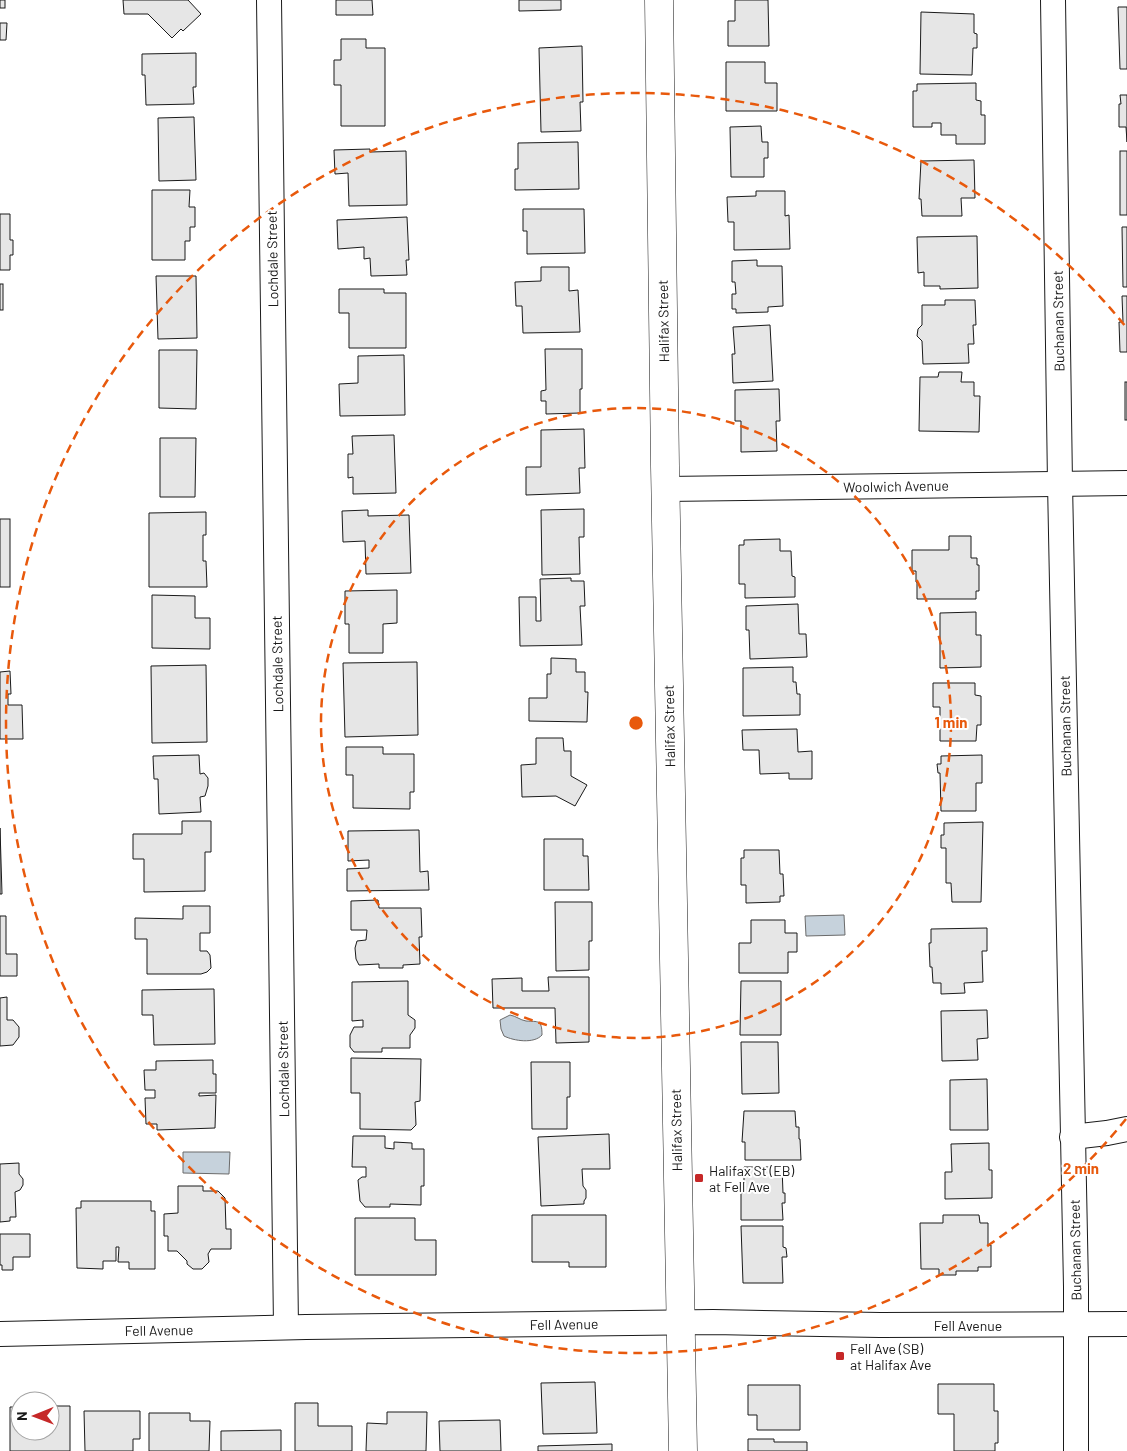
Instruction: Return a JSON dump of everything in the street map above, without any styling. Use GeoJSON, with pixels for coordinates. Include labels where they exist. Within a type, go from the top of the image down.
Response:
{"type":"FeatureCollection","features":[{"type":"Feature","properties":{"kind":"street","name":"Lochdale Street"},"geometry":{"type":"LineString","coordinates":[[269,0],[286,1327]]}},
{"type":"Feature","properties":{"kind":"street","name":"Halifax Street"},"geometry":{"type":"LineString","coordinates":[[659,0],[665,489],[683,1451]]}},
{"type":"Feature","properties":{"kind":"street","name":"Buchanan Street"},"geometry":{"type":"LineString","coordinates":[[1053,0],[1060,483],[1076,1286],[1076,1451]]}},
{"type":"Feature","properties":{"kind":"street","name":"Woolwich Avenue"},"geometry":{"type":"LineString","coordinates":[[665,489],[1127,483]]}},
{"type":"Feature","properties":{"kind":"street"},"geometry":{"type":"LineString","coordinates":[[1072,1137],[1127,1129]]}},
{"type":"Feature","properties":{"kind":"street","name":"Fell Avenue"},"geometry":{"type":"LineString","coordinates":[[0,1334],[286,1327],[680,1323],[880,1325],[1127,1324]]}},
{"type":"Feature","properties":{"kind":"shaded area"},"geometry":{"type":"Polygon","coordinates":[[[844,915],[845,935],[806,936],[805,916],[844,915]]]}},
{"type":"Feature","properties":{"kind":"shaded area"},"geometry":{"type":"Polygon","coordinates":[[[510,1015],[538,1022],[541,1026],[542,1035],[529,1041],[504,1036],[500,1020],[510,1015]]]}},
{"type":"Feature","properties":{"kind":"shaded area"},"geometry":{"type":"Polygon","coordinates":[[[183,1152],[230,1152],[229,1174],[183,1173],[183,1152]]]}},
{"type":"Feature","properties":{"kind":"building"},"geometry":{"type":"Polygon","coordinates":[[[0,0],[5,0],[5,8],[0,8],[0,0]]]}},
{"type":"Feature","properties":{"kind":"building"},"geometry":{"type":"Polygon","coordinates":[[[123,0],[188,0],[201,14],[183,31],[181,29],[172,38],[148,14],[124,14],[123,0]]]}},
{"type":"Feature","properties":{"kind":"building"},"geometry":{"type":"Polygon","coordinates":[[[336,0],[372,0],[373,15],[336,15],[336,0]]]}},
{"type":"Feature","properties":{"kind":"building"},"geometry":{"type":"Polygon","coordinates":[[[519,0],[561,0],[561,10],[519,11],[519,0]]]}},
{"type":"Feature","properties":{"kind":"building"},"geometry":{"type":"Polygon","coordinates":[[[735,0],[768,0],[769,46],[728,46],[728,21],[735,21],[735,0]]]}},
{"type":"Feature","properties":{"kind":"building"},"geometry":{"type":"Polygon","coordinates":[[[1118,7],[1127,7],[1127,69],[1120,69],[1118,7]]]}},
{"type":"Feature","properties":{"kind":"building"},"geometry":{"type":"Polygon","coordinates":[[[921,12],[974,14],[974,33],[977,34],[977,48],[973,48],[972,75],[920,74],[921,12]]]}},
{"type":"Feature","properties":{"kind":"building"},"geometry":{"type":"Polygon","coordinates":[[[0,23],[7,23],[6,40],[0,40],[0,23]]]}},
{"type":"Feature","properties":{"kind":"building"},"geometry":{"type":"Polygon","coordinates":[[[341,39],[366,39],[366,48],[385,48],[385,126],[341,126],[341,85],[334,85],[334,60],[341,60],[341,39]]]}},
{"type":"Feature","properties":{"kind":"building"},"geometry":{"type":"Polygon","coordinates":[[[582,46],[583,102],[580,102],[581,131],[541,132],[539,48],[582,46]]]}},
{"type":"Feature","properties":{"kind":"building"},"geometry":{"type":"Polygon","coordinates":[[[196,53],[196,87],[193,87],[194,104],[146,105],[145,75],[142,75],[142,54],[196,53]]]}},
{"type":"Feature","properties":{"kind":"building"},"geometry":{"type":"Polygon","coordinates":[[[726,62],[765,62],[765,83],[777,83],[777,111],[726,111],[726,62]]]}},
{"type":"Feature","properties":{"kind":"building"},"geometry":{"type":"Polygon","coordinates":[[[976,83],[976,100],[981,101],[981,115],[985,115],[985,144],[956,144],[956,135],[941,135],[941,123],[932,123],[932,127],[913,127],[913,91],[917,91],[917,84],[976,83]]]}},
{"type":"Feature","properties":{"kind":"building"},"geometry":{"type":"Polygon","coordinates":[[[1120,95],[1127,95],[1127,142],[1126,127],[1119,127],[1120,95]]]}},
{"type":"Feature","properties":{"kind":"building"},"geometry":{"type":"Polygon","coordinates":[[[194,117],[196,180],[159,181],[158,118],[194,117]]]}},
{"type":"Feature","properties":{"kind":"building"},"geometry":{"type":"Polygon","coordinates":[[[761,126],[762,142],[768,142],[768,158],[764,158],[764,177],[731,177],[730,127],[761,126]]]}},
{"type":"Feature","properties":{"kind":"building"},"geometry":{"type":"Polygon","coordinates":[[[578,142],[579,189],[515,190],[515,169],[518,169],[518,143],[578,142]]]}},
{"type":"Feature","properties":{"kind":"building"},"geometry":{"type":"Polygon","coordinates":[[[370,149],[370,152],[406,151],[407,205],[349,206],[348,173],[335,174],[334,150],[370,149]]]}},
{"type":"Feature","properties":{"kind":"building"},"geometry":{"type":"Polygon","coordinates":[[[1120,151],[1127,151],[1127,215],[1120,215],[1120,151]]]}},
{"type":"Feature","properties":{"kind":"building"},"geometry":{"type":"Polygon","coordinates":[[[974,160],[975,198],[961,198],[962,216],[922,216],[921,199],[919,199],[921,161],[974,160]]]}},
{"type":"Feature","properties":{"kind":"building"},"geometry":{"type":"Polygon","coordinates":[[[152,190],[190,190],[189,207],[195,207],[195,227],[190,227],[190,241],[185,241],[185,260],[152,260],[152,190]]]}},
{"type":"Feature","properties":{"kind":"building"},"geometry":{"type":"Polygon","coordinates":[[[756,191],[785,191],[785,216],[789,215],[790,249],[734,250],[734,222],[728,222],[727,197],[756,196],[756,191]]]}},
{"type":"Feature","properties":{"kind":"building"},"geometry":{"type":"Polygon","coordinates":[[[523,209],[584,209],[585,253],[527,254],[527,231],[523,231],[523,209]]]}},
{"type":"Feature","properties":{"kind":"building"},"geometry":{"type":"Polygon","coordinates":[[[0,214],[10,214],[10,240],[13,240],[13,255],[10,255],[10,270],[0,270],[0,214]]]}},
{"type":"Feature","properties":{"kind":"building"},"geometry":{"type":"Polygon","coordinates":[[[407,217],[409,260],[406,260],[407,275],[371,276],[370,258],[364,259],[364,247],[338,249],[337,220],[407,217]]]}},
{"type":"Feature","properties":{"kind":"building"},"geometry":{"type":"Polygon","coordinates":[[[1122,227],[1127,227],[1127,287],[1123,287],[1122,227]]]}},
{"type":"Feature","properties":{"kind":"building"},"geometry":{"type":"Polygon","coordinates":[[[977,236],[978,288],[940,289],[940,286],[924,286],[924,272],[918,273],[917,237],[977,236]]]}},
{"type":"Feature","properties":{"kind":"building"},"geometry":{"type":"Polygon","coordinates":[[[757,260],[757,266],[782,266],[783,306],[768,307],[768,312],[736,313],[736,309],[732,309],[732,294],[736,294],[735,282],[732,282],[732,261],[757,260]]]}},
{"type":"Feature","properties":{"kind":"building"},"geometry":{"type":"Polygon","coordinates":[[[541,267],[569,267],[569,291],[578,290],[580,332],[523,333],[522,306],[516,306],[515,282],[541,281],[541,267]]]}},
{"type":"Feature","properties":{"kind":"building"},"geometry":{"type":"Polygon","coordinates":[[[156,276],[196,276],[197,338],[158,339],[156,276]]]}},
{"type":"Feature","properties":{"kind":"building"},"geometry":{"type":"Polygon","coordinates":[[[0,284],[3,284],[3,310],[0,310],[0,284]]]}},
{"type":"Feature","properties":{"kind":"building"},"geometry":{"type":"Polygon","coordinates":[[[339,289],[384,289],[384,293],[406,293],[406,348],[349,348],[349,313],[339,313],[339,289]]]}},
{"type":"Feature","properties":{"kind":"building"},"geometry":{"type":"Polygon","coordinates":[[[1122,296],[1127,296],[1127,352],[1120,352],[1119,322],[1123,322],[1122,296]]]}},
{"type":"Feature","properties":{"kind":"building"},"geometry":{"type":"Polygon","coordinates":[[[945,300],[975,300],[976,325],[973,325],[974,344],[968,344],[969,363],[923,364],[922,341],[917,336],[918,329],[922,325],[922,305],[945,305],[945,300]]]}},
{"type":"Feature","properties":{"kind":"building"},"geometry":{"type":"Polygon","coordinates":[[[770,325],[773,381],[733,383],[732,354],[735,354],[733,327],[770,325]]]}},
{"type":"Feature","properties":{"kind":"building"},"geometry":{"type":"Polygon","coordinates":[[[545,349],[582,349],[580,413],[546,414],[546,401],[541,401],[541,391],[546,390],[545,349]]]}},
{"type":"Feature","properties":{"kind":"building"},"geometry":{"type":"Polygon","coordinates":[[[159,350],[197,350],[196,409],[159,408],[159,350]]]}},
{"type":"Feature","properties":{"kind":"building"},"geometry":{"type":"Polygon","coordinates":[[[404,355],[405,415],[340,416],[339,384],[358,383],[358,356],[404,355]]]}},
{"type":"Feature","properties":{"kind":"building"},"geometry":{"type":"Polygon","coordinates":[[[939,372],[962,372],[961,382],[974,382],[974,396],[980,396],[979,432],[919,431],[920,377],[938,377],[939,372]]]}},
{"type":"Feature","properties":{"kind":"building"},"geometry":{"type":"Polygon","coordinates":[[[1125,382],[1127,382],[1127,420],[1125,420],[1125,382]]]}},
{"type":"Feature","properties":{"kind":"building"},"geometry":{"type":"Polygon","coordinates":[[[779,389],[780,421],[776,421],[777,451],[741,452],[741,421],[735,421],[735,390],[779,389]]]}},
{"type":"Feature","properties":{"kind":"building"},"geometry":{"type":"Polygon","coordinates":[[[584,429],[585,468],[579,468],[580,493],[526,495],[526,467],[541,467],[541,430],[584,429]]]}},
{"type":"Feature","properties":{"kind":"building"},"geometry":{"type":"Polygon","coordinates":[[[394,435],[396,493],[353,494],[353,477],[348,478],[348,454],[353,454],[352,436],[394,435]]]}},
{"type":"Feature","properties":{"kind":"building"},"geometry":{"type":"Polygon","coordinates":[[[160,438],[196,438],[195,497],[160,497],[160,438]]]}},
{"type":"Feature","properties":{"kind":"building"},"geometry":{"type":"Polygon","coordinates":[[[584,509],[584,537],[579,537],[580,574],[542,575],[541,510],[584,509]]]}},
{"type":"Feature","properties":{"kind":"building"},"geometry":{"type":"Polygon","coordinates":[[[368,510],[368,516],[409,515],[411,573],[366,574],[365,541],[343,542],[342,511],[368,510]]]}},
{"type":"Feature","properties":{"kind":"building"},"geometry":{"type":"Polygon","coordinates":[[[206,512],[206,535],[203,535],[203,561],[206,561],[207,587],[149,587],[149,513],[206,512]]]}},
{"type":"Feature","properties":{"kind":"building"},"geometry":{"type":"Polygon","coordinates":[[[0,519],[10,519],[10,587],[0,587],[0,519]]]}},
{"type":"Feature","properties":{"kind":"building"},"geometry":{"type":"Polygon","coordinates":[[[949,536],[971,536],[971,558],[977,558],[977,565],[979,565],[979,591],[976,591],[976,599],[917,599],[916,571],[912,571],[912,550],[949,550],[949,536]]]}},
{"type":"Feature","properties":{"kind":"building"},"geometry":{"type":"Polygon","coordinates":[[[780,539],[780,551],[791,551],[792,576],[795,577],[795,597],[745,598],[745,584],[739,584],[739,545],[744,545],[744,540],[780,539]]]}},
{"type":"Feature","properties":{"kind":"building"},"geometry":{"type":"Polygon","coordinates":[[[571,578],[571,581],[584,581],[585,606],[580,606],[582,645],[520,646],[519,597],[536,597],[536,621],[541,621],[540,579],[571,578]]]}},
{"type":"Feature","properties":{"kind":"building"},"geometry":{"type":"Polygon","coordinates":[[[397,590],[397,623],[383,624],[383,653],[349,653],[349,624],[345,624],[345,591],[397,590]]]}},
{"type":"Feature","properties":{"kind":"building"},"geometry":{"type":"Polygon","coordinates":[[[152,595],[195,596],[195,618],[210,618],[210,649],[152,648],[152,595]]]}},
{"type":"Feature","properties":{"kind":"building"},"geometry":{"type":"Polygon","coordinates":[[[798,604],[799,634],[806,634],[807,657],[750,659],[749,630],[746,630],[746,606],[798,604]]]}},
{"type":"Feature","properties":{"kind":"building"},"geometry":{"type":"Polygon","coordinates":[[[976,612],[976,635],[981,635],[981,667],[940,668],[940,613],[976,612]]]}},
{"type":"Feature","properties":{"kind":"building"},"geometry":{"type":"Polygon","coordinates":[[[551,658],[576,659],[576,672],[585,672],[585,692],[588,692],[587,722],[529,721],[529,698],[547,698],[547,674],[551,674],[551,658]]]}},
{"type":"Feature","properties":{"kind":"building"},"geometry":{"type":"Polygon","coordinates":[[[417,662],[418,735],[345,737],[343,663],[417,662]]]}},
{"type":"Feature","properties":{"kind":"building"},"geometry":{"type":"Polygon","coordinates":[[[206,665],[207,742],[152,743],[151,666],[206,665]]]}},
{"type":"Feature","properties":{"kind":"building"},"geometry":{"type":"Polygon","coordinates":[[[793,667],[793,682],[796,682],[797,694],[800,694],[800,715],[743,716],[743,668],[793,667]]]}},
{"type":"Feature","properties":{"kind":"building"},"geometry":{"type":"Polygon","coordinates":[[[10,671],[11,694],[8,694],[8,705],[22,705],[23,739],[0,739],[0,672],[10,671]]]}},
{"type":"Feature","properties":{"kind":"building"},"geometry":{"type":"Polygon","coordinates":[[[933,683],[975,683],[975,695],[981,696],[981,725],[977,725],[976,741],[940,741],[940,707],[933,707],[933,683]]]}},
{"type":"Feature","properties":{"kind":"building"},"geometry":{"type":"Polygon","coordinates":[[[797,729],[798,752],[812,751],[812,779],[789,779],[789,773],[760,774],[759,750],[743,750],[742,730],[797,729]]]}},
{"type":"Feature","properties":{"kind":"building"},"geometry":{"type":"Polygon","coordinates":[[[536,738],[563,738],[564,751],[571,751],[571,776],[587,785],[575,806],[556,796],[522,797],[521,765],[536,764],[536,738]]]}},
{"type":"Feature","properties":{"kind":"building"},"geometry":{"type":"Polygon","coordinates":[[[346,747],[383,747],[383,754],[414,754],[414,792],[410,792],[410,809],[353,808],[353,775],[346,775],[346,747]]]}},
{"type":"Feature","properties":{"kind":"building"},"geometry":{"type":"Polygon","coordinates":[[[199,755],[200,774],[204,773],[208,778],[205,796],[200,797],[201,812],[159,814],[158,779],[154,779],[153,756],[199,755]]]}},
{"type":"Feature","properties":{"kind":"building"},"geometry":{"type":"Polygon","coordinates":[[[982,755],[982,783],[976,783],[976,811],[941,811],[940,773],[938,773],[937,764],[941,764],[941,756],[982,755]]]}},
{"type":"Feature","properties":{"kind":"building"},"geometry":{"type":"Polygon","coordinates":[[[182,821],[211,821],[211,852],[205,852],[205,891],[144,892],[144,859],[133,859],[133,834],[182,834],[182,821]]]}},
{"type":"Feature","properties":{"kind":"building"},"geometry":{"type":"Polygon","coordinates":[[[983,822],[981,902],[952,902],[951,883],[946,883],[946,848],[941,848],[941,835],[944,835],[944,823],[983,822]]]}},
{"type":"Feature","properties":{"kind":"building"},"geometry":{"type":"Polygon","coordinates":[[[0,828],[2,894],[0,894],[0,828]]]}},
{"type":"Feature","properties":{"kind":"building"},"geometry":{"type":"Polygon","coordinates":[[[419,830],[420,872],[428,871],[429,890],[347,891],[347,869],[369,868],[369,860],[348,861],[348,831],[419,830]]]}},
{"type":"Feature","properties":{"kind":"building"},"geometry":{"type":"Polygon","coordinates":[[[544,839],[583,839],[583,856],[588,856],[589,890],[544,890],[544,839]]]}},
{"type":"Feature","properties":{"kind":"building"},"geometry":{"type":"Polygon","coordinates":[[[744,850],[779,850],[780,874],[783,874],[784,896],[780,896],[780,902],[746,903],[746,885],[741,885],[741,858],[744,858],[744,850]]]}},
{"type":"Feature","properties":{"kind":"building"},"geometry":{"type":"Polygon","coordinates":[[[378,900],[379,908],[421,908],[422,937],[419,937],[420,964],[403,965],[403,968],[379,968],[379,964],[359,965],[356,959],[355,948],[357,941],[366,940],[367,930],[351,930],[351,901],[378,900]]]}},
{"type":"Feature","properties":{"kind":"building"},"geometry":{"type":"Polygon","coordinates":[[[555,902],[592,902],[592,941],[589,941],[589,970],[556,971],[555,902]]]}},
{"type":"Feature","properties":{"kind":"building"},"geometry":{"type":"Polygon","coordinates":[[[183,906],[210,906],[210,933],[200,933],[200,951],[207,951],[210,955],[211,968],[201,974],[147,974],[147,939],[135,939],[135,918],[183,919],[183,906]]]}},
{"type":"Feature","properties":{"kind":"building"},"geometry":{"type":"Polygon","coordinates":[[[0,916],[6,916],[6,954],[17,954],[17,976],[0,976],[0,916]]]}},
{"type":"Feature","properties":{"kind":"building"},"geometry":{"type":"Polygon","coordinates":[[[751,920],[785,920],[785,933],[797,933],[797,952],[788,952],[788,973],[739,973],[739,943],[751,943],[751,920]]]}},
{"type":"Feature","properties":{"kind":"building"},"geometry":{"type":"Polygon","coordinates":[[[987,928],[987,951],[982,951],[983,982],[964,983],[965,993],[941,994],[941,983],[933,983],[932,967],[930,967],[929,943],[931,943],[931,929],[987,928]]]}},
{"type":"Feature","properties":{"kind":"building"},"geometry":{"type":"Polygon","coordinates":[[[548,977],[589,977],[589,1042],[556,1043],[555,1008],[493,1008],[492,979],[522,978],[522,991],[549,991],[548,977]]]}},
{"type":"Feature","properties":{"kind":"building"},"geometry":{"type":"Polygon","coordinates":[[[408,981],[408,1015],[415,1020],[415,1028],[410,1035],[410,1048],[382,1048],[382,1052],[354,1052],[350,1047],[350,1035],[354,1027],[363,1027],[363,1020],[352,1021],[352,982],[408,981]]]}},
{"type":"Feature","properties":{"kind":"building"},"geometry":{"type":"Polygon","coordinates":[[[741,981],[781,981],[781,1035],[740,1035],[741,981]]]}},
{"type":"Feature","properties":{"kind":"building"},"geometry":{"type":"Polygon","coordinates":[[[214,989],[215,1044],[154,1045],[153,1015],[142,1015],[142,990],[214,989]]]}},
{"type":"Feature","properties":{"kind":"building"},"geometry":{"type":"Polygon","coordinates":[[[7,997],[7,1020],[13,1020],[19,1027],[19,1037],[13,1045],[0,1046],[0,998],[7,997]]]}},
{"type":"Feature","properties":{"kind":"building"},"geometry":{"type":"Polygon","coordinates":[[[987,1010],[988,1038],[977,1039],[978,1060],[942,1061],[941,1011],[987,1010]]]}},
{"type":"Feature","properties":{"kind":"building"},"geometry":{"type":"Polygon","coordinates":[[[741,1042],[778,1042],[779,1093],[742,1094],[741,1042]]]}},
{"type":"Feature","properties":{"kind":"building"},"geometry":{"type":"Polygon","coordinates":[[[351,1058],[421,1059],[420,1101],[415,1102],[416,1125],[411,1130],[360,1129],[360,1093],[351,1093],[351,1058]]]}},
{"type":"Feature","properties":{"kind":"building"},"geometry":{"type":"Polygon","coordinates":[[[213,1060],[213,1074],[216,1074],[216,1093],[199,1093],[199,1096],[216,1095],[215,1128],[157,1130],[157,1124],[146,1124],[145,1098],[155,1098],[155,1090],[145,1090],[144,1070],[156,1070],[156,1061],[213,1060]]]}},
{"type":"Feature","properties":{"kind":"building"},"geometry":{"type":"Polygon","coordinates":[[[531,1062],[570,1062],[570,1097],[567,1097],[567,1129],[532,1129],[531,1062]]]}},
{"type":"Feature","properties":{"kind":"building"},"geometry":{"type":"Polygon","coordinates":[[[987,1079],[988,1130],[950,1130],[950,1080],[987,1079]]]}},
{"type":"Feature","properties":{"kind":"building"},"geometry":{"type":"Polygon","coordinates":[[[744,1111],[795,1111],[796,1127],[799,1127],[801,1160],[745,1160],[745,1142],[742,1142],[744,1111]]]}},
{"type":"Feature","properties":{"kind":"building"},"geometry":{"type":"Polygon","coordinates":[[[609,1134],[610,1169],[582,1169],[583,1186],[586,1190],[584,1204],[541,1206],[538,1137],[609,1134]]]}},
{"type":"Feature","properties":{"kind":"building"},"geometry":{"type":"Polygon","coordinates":[[[353,1136],[385,1136],[385,1148],[394,1149],[394,1142],[412,1143],[412,1149],[424,1149],[424,1186],[421,1186],[421,1205],[390,1204],[390,1207],[365,1207],[360,1201],[358,1180],[366,1177],[366,1167],[352,1167],[353,1136]]]}},
{"type":"Feature","properties":{"kind":"building"},"geometry":{"type":"Polygon","coordinates":[[[989,1143],[989,1170],[992,1170],[992,1198],[945,1199],[945,1172],[952,1172],[951,1144],[989,1143]]]}},
{"type":"Feature","properties":{"kind":"building"},"geometry":{"type":"Polygon","coordinates":[[[19,1163],[19,1174],[23,1179],[23,1185],[20,1190],[15,1192],[16,1217],[10,1217],[10,1221],[0,1222],[0,1164],[19,1163]]]}},
{"type":"Feature","properties":{"kind":"building"},"geometry":{"type":"Polygon","coordinates":[[[744,1167],[782,1167],[783,1193],[785,1193],[785,1203],[782,1203],[783,1220],[741,1220],[741,1193],[744,1193],[744,1167]]]}},
{"type":"Feature","properties":{"kind":"building"},"geometry":{"type":"Polygon","coordinates":[[[178,1186],[203,1186],[203,1191],[218,1191],[225,1198],[226,1229],[231,1229],[231,1249],[211,1249],[208,1254],[209,1262],[202,1269],[193,1269],[177,1251],[168,1251],[168,1236],[164,1236],[164,1214],[178,1213],[178,1186]]]}},
{"type":"Feature","properties":{"kind":"building"},"geometry":{"type":"Polygon","coordinates":[[[81,1201],[151,1201],[151,1211],[155,1211],[155,1269],[129,1269],[129,1262],[118,1262],[119,1247],[116,1247],[116,1261],[103,1261],[103,1269],[77,1268],[76,1208],[81,1208],[81,1201]]]}},
{"type":"Feature","properties":{"kind":"building"},"geometry":{"type":"Polygon","coordinates":[[[532,1215],[606,1215],[606,1267],[569,1267],[569,1262],[532,1262],[532,1215]]]}},
{"type":"Feature","properties":{"kind":"building"},"geometry":{"type":"Polygon","coordinates":[[[943,1215],[979,1215],[980,1223],[988,1223],[991,1267],[978,1267],[978,1271],[956,1271],[956,1275],[939,1275],[939,1269],[921,1269],[920,1223],[943,1223],[943,1215]]]}},
{"type":"Feature","properties":{"kind":"building"},"geometry":{"type":"Polygon","coordinates":[[[355,1218],[415,1218],[415,1240],[436,1240],[436,1275],[355,1275],[355,1218]]]}},
{"type":"Feature","properties":{"kind":"building"},"geometry":{"type":"Polygon","coordinates":[[[741,1226],[783,1226],[783,1247],[786,1248],[787,1257],[782,1257],[783,1283],[743,1283],[741,1226]]]}},
{"type":"Feature","properties":{"kind":"building"},"geometry":{"type":"Polygon","coordinates":[[[0,1234],[30,1234],[30,1257],[13,1257],[13,1270],[2,1270],[2,1265],[0,1265],[0,1234]]]}},
{"type":"Feature","properties":{"kind":"building"},"geometry":{"type":"Polygon","coordinates":[[[595,1382],[597,1433],[543,1434],[541,1383],[595,1382]]]}},
{"type":"Feature","properties":{"kind":"building"},"geometry":{"type":"Polygon","coordinates":[[[938,1384],[994,1384],[994,1411],[998,1411],[998,1443],[995,1443],[995,1451],[954,1451],[954,1414],[938,1414],[938,1384]]]}},
{"type":"Feature","properties":{"kind":"building"},"geometry":{"type":"Polygon","coordinates":[[[748,1385],[800,1385],[800,1430],[757,1430],[757,1415],[748,1415],[748,1385]]]}},
{"type":"Feature","properties":{"kind":"building"},"geometry":{"type":"Polygon","coordinates":[[[295,1403],[318,1403],[318,1426],[352,1426],[352,1451],[295,1451],[295,1403]]]}},
{"type":"Feature","properties":{"kind":"building"},"geometry":{"type":"Polygon","coordinates":[[[60,1406],[70,1406],[70,1451],[10,1451],[10,1441],[60,1441],[60,1406]]]}},
{"type":"Feature","properties":{"kind":"building"},"geometry":{"type":"Polygon","coordinates":[[[84,1411],[140,1411],[140,1439],[133,1439],[133,1451],[85,1451],[84,1411]]]}},
{"type":"Feature","properties":{"kind":"building"},"geometry":{"type":"Polygon","coordinates":[[[387,1412],[427,1412],[426,1451],[366,1451],[367,1423],[387,1424],[387,1412]]]}},
{"type":"Feature","properties":{"kind":"building"},"geometry":{"type":"Polygon","coordinates":[[[149,1413],[190,1413],[190,1421],[210,1421],[209,1451],[149,1451],[149,1413]]]}},
{"type":"Feature","properties":{"kind":"building"},"geometry":{"type":"Polygon","coordinates":[[[500,1420],[501,1451],[440,1451],[439,1421],[500,1420]]]}},
{"type":"Feature","properties":{"kind":"building"},"geometry":{"type":"Polygon","coordinates":[[[281,1430],[281,1451],[221,1451],[221,1431],[281,1430]]]}},
{"type":"Feature","properties":{"kind":"building"},"geometry":{"type":"Polygon","coordinates":[[[748,1439],[774,1439],[774,1442],[807,1442],[807,1451],[748,1451],[748,1439]]]}},
{"type":"Feature","properties":{"kind":"building"},"geometry":{"type":"Polygon","coordinates":[[[612,1444],[612,1451],[538,1451],[538,1446],[612,1444]]]}},
{"type":"Feature","properties":{"kind":"place","name":"Halifax St (EB) at Fell Ave"},"geometry":{"type":"Point","coordinates":[699,1178]}},
{"type":"Feature","properties":{"kind":"place","name":"Fell Ave (SB) at Halifax Ave"},"geometry":{"type":"Point","coordinates":[840,1356]}}]}
